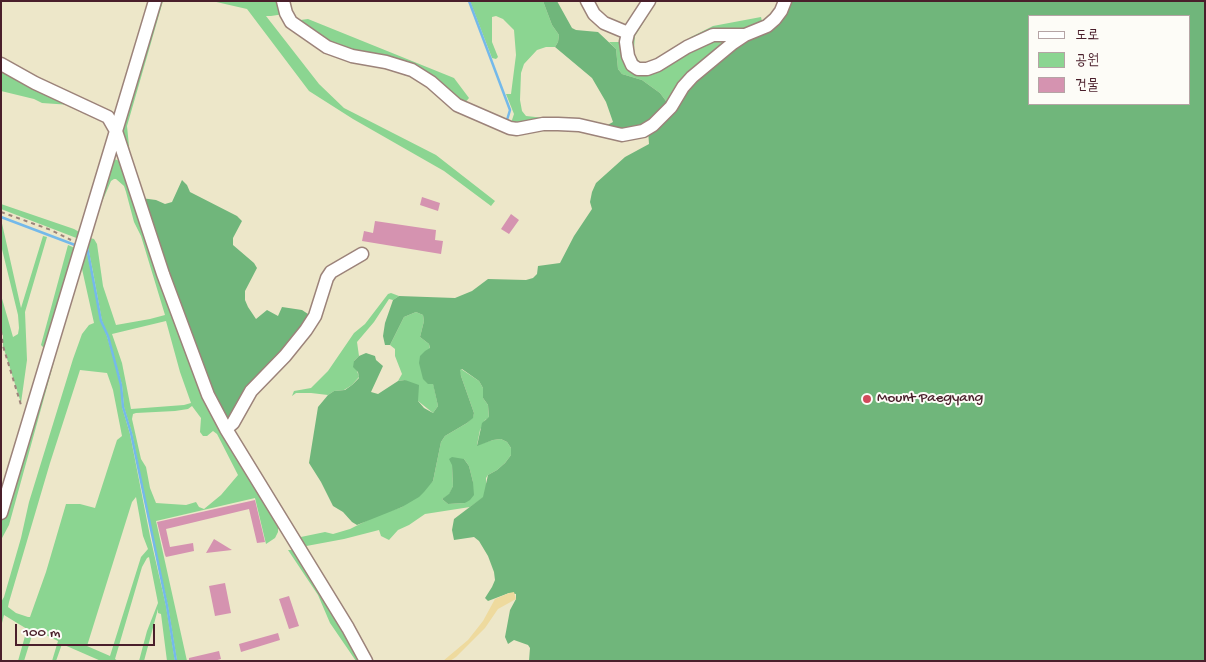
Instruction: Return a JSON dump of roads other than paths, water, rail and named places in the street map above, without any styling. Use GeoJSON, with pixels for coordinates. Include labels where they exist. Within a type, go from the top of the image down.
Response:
{"type":"FeatureCollection","features":[{"type":"Feature","properties":{"kind":"street"},"geometry":{"type":"LineString","coordinates":[[1,513],[83,245],[154,1]]}},
{"type":"Feature","properties":{"kind":"street"},"geometry":{"type":"LineString","coordinates":[[282,1],[291,22],[327,47],[352,56],[386,62],[412,70],[431,82],[457,105],[510,128],[517,129],[542,124],[579,125],[622,135],[643,131],[653,125],[662,117],[692,77],[745,35],[767,26],[781,11],[785,1]]}},
{"type":"Feature","properties":{"kind":"street"},"geometry":{"type":"LineString","coordinates":[[587,1],[594,14],[604,23],[628,33]]}},
{"type":"Feature","properties":{"kind":"street"},"geometry":{"type":"LineString","coordinates":[[649,1],[628,33],[626,42],[628,56],[632,65],[638,69],[647,69],[713,35],[745,35]]}},
{"type":"Feature","properties":{"kind":"street"},"geometry":{"type":"LineString","coordinates":[[1,64],[35,83],[108,117],[116,131],[163,274],[208,395],[226,429],[348,628],[366,661]]}},
{"type":"Feature","properties":{"kind":"street"},"geometry":{"type":"LineString","coordinates":[[226,429],[233,423],[251,391],[285,356],[306,330],[314,316],[327,278],[331,272],[362,254]]}},
{"type":"Feature","properties":{"kind":"waterway"},"geometry":{"type":"LineString","coordinates":[[469,1],[510,110],[507,120]]}},
{"type":"Feature","properties":{"kind":"waterway"},"geometry":{"type":"LineString","coordinates":[[1,217],[75,245]]}},
{"type":"Feature","properties":{"kind":"waterway"},"geometry":{"type":"LineString","coordinates":[[87,247],[101,321],[108,336],[121,385],[123,407],[131,433],[167,606],[176,661]]}},
{"type":"Feature","properties":{"kind":"place","name":"Mount Paegyang"},"geometry":{"type":"Point","coordinates":[867,399]}}]}
